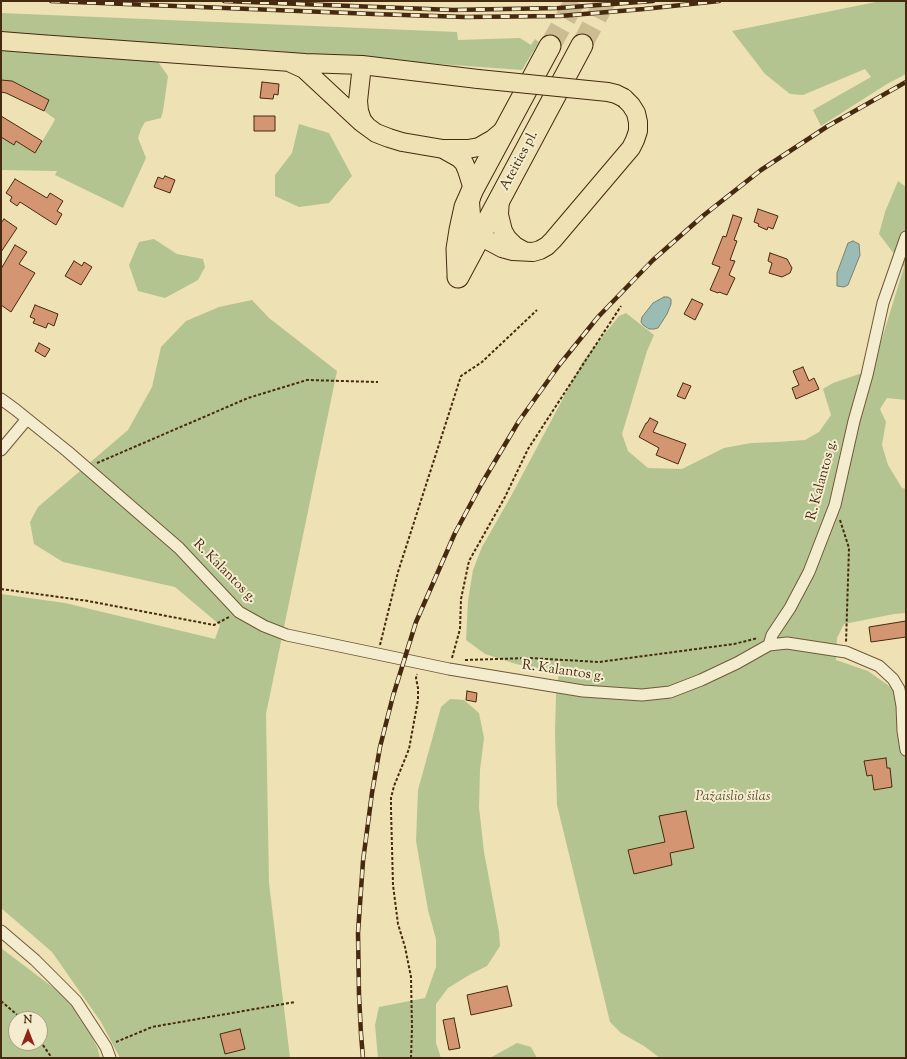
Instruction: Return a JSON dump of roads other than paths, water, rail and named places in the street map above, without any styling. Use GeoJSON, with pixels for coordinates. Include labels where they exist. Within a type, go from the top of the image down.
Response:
{"type":"FeatureCollection","features":[{"type":"Feature","properties":{"kind":"highway","name":"Ateities pl."},"geometry":{"type":"LineString","coordinates":[[458,277],[582,45]]}},
{"type":"Feature","properties":{"kind":"highway","name":"Ateities pl."},"geometry":{"type":"LineString","coordinates":[[458,277],[458,249],[465,206],[550,46]]}},
{"type":"Feature","properties":{"kind":"main road"},"geometry":{"type":"LineString","coordinates":[[1,41],[282,61],[362,65],[478,79],[608,92],[624,98],[636,113],[638,122],[638,131],[633,144],[553,240],[547,246],[533,252],[513,251],[502,248],[487,240],[480,234],[474,226],[471,215],[470,202],[473,189],[464,163],[443,149]]}},
{"type":"Feature","properties":{"kind":"main road"},"geometry":{"type":"LineString","coordinates":[[282,61],[294,64],[304,69],[368,128],[376,133],[402,142],[443,149],[468,149],[479,147],[493,139],[507,128]]}},
{"type":"Feature","properties":{"kind":"main road"},"geometry":{"type":"LineString","coordinates":[[362,65],[358,101],[362,120],[368,128]]}},
{"type":"Feature","properties":{"kind":"main road"},"geometry":{"type":"LineString","coordinates":[[500,197],[499,215],[503,232],[515,246],[525,252]]}},
{"type":"Feature","properties":{"kind":"main road"},"geometry":{"type":"LineString","coordinates":[[458,277],[486,251],[493,248],[502,248]]}},
{"type":"Feature","properties":{"kind":"street","name":"R. Kalantos g."},"geometry":{"type":"LineString","coordinates":[[1,400],[16,410],[88,469],[179,548],[239,612],[264,626],[287,634],[418,663],[450,665],[583,691],[642,695],[670,692],[701,680],[737,663],[771,640],[809,572],[835,505],[883,303],[906,237]]}},
{"type":"Feature","properties":{"kind":"street"},"geometry":{"type":"LineString","coordinates":[[1,450],[27,419]]}},
{"type":"Feature","properties":{"kind":"street"},"geometry":{"type":"LineString","coordinates":[[771,640],[846,652],[879,666],[893,679],[899,689],[906,750]]}},
{"type":"Feature","properties":{"kind":"street"},"geometry":{"type":"LineString","coordinates":[[1,931],[35,960],[76,1001],[106,1047],[110,1058]]}},
{"type":"Feature","properties":{"kind":"water"},"geometry":{"type":"Polygon","coordinates":[[[853,241],[859,244],[860,255],[848,285],[844,287],[837,286],[837,273],[848,243],[853,241]]]}},
{"type":"Feature","properties":{"kind":"water"},"geometry":{"type":"Polygon","coordinates":[[[664,297],[671,299],[671,304],[667,314],[658,328],[649,329],[641,322],[642,317],[653,303],[664,297]]]}},
{"type":"Feature","properties":{"kind":"tunnel"},"geometry":{"type":"LineString","coordinates":[[550,46],[575,1]]}},
{"type":"Feature","properties":{"kind":"tunnel"},"geometry":{"type":"LineString","coordinates":[[582,45],[605,1]]}},
{"type":"Feature","properties":{"kind":"railway"},"geometry":{"type":"LineString","coordinates":[[51,1],[465,17],[560,16],[719,1]]}},
{"type":"Feature","properties":{"kind":"railway"},"geometry":{"type":"LineString","coordinates":[[224,1],[453,10],[559,8],[653,1]]}},
{"type":"Feature","properties":{"kind":"railway"},"geometry":{"type":"LineString","coordinates":[[363,1058],[359,995],[358,933],[363,861],[380,747],[393,696],[416,622],[455,533],[482,483],[519,421],[560,364],[598,317],[653,260],[704,215],[761,170],[828,126],[906,82]]}},
{"type":"Feature","properties":{"kind":"park label","name":"Pažaislio šilas"},"geometry":{"type":"Point","coordinates":[733,798]}}]}
